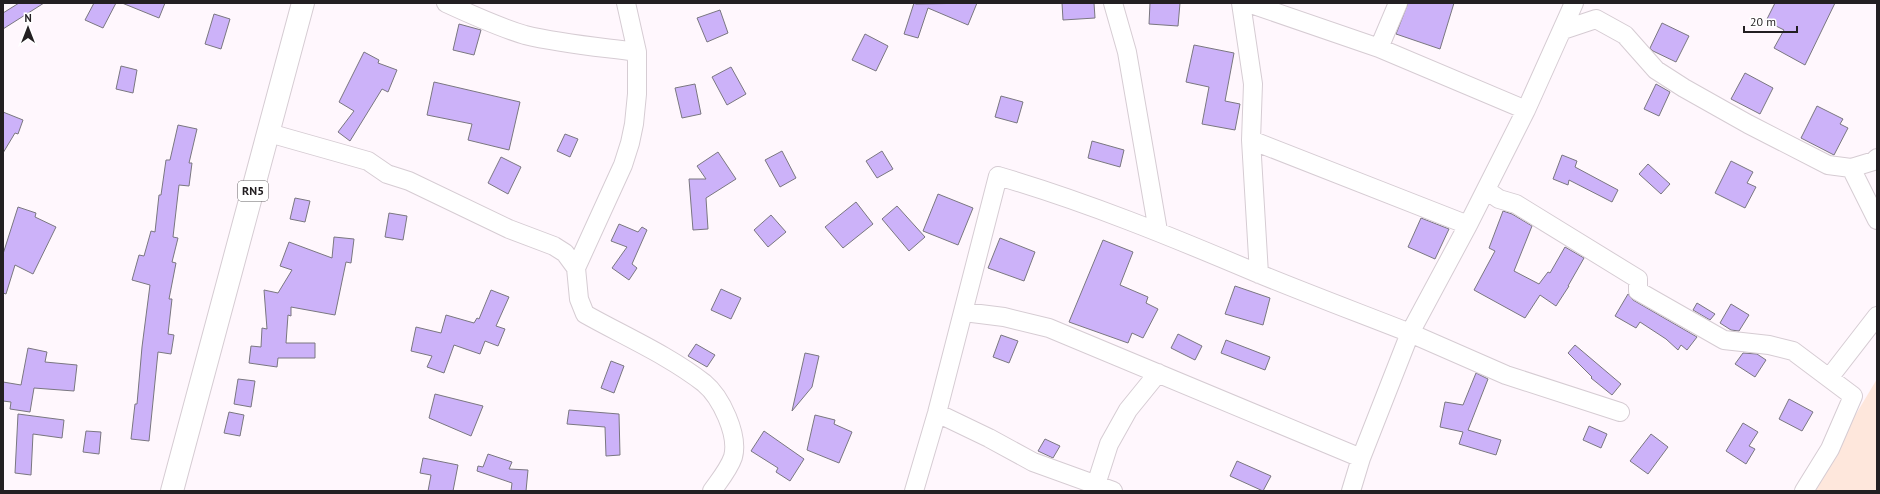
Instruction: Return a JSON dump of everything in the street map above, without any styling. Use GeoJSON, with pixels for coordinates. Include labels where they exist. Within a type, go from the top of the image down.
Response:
{"type":"FeatureCollection","features":[{"type":"Feature","properties":{"kind":"highway","name":"RN5"},"geometry":{"type":"LineString","coordinates":[[172,491],[303,3]]}},
{"type":"Feature","properties":{"kind":"street"},"geometry":{"type":"LineString","coordinates":[[446,3],[498,26],[524,34],[564,42],[637,52]]}},
{"type":"Feature","properties":{"kind":"street"},"geometry":{"type":"LineString","coordinates":[[576,268],[623,165],[630,143],[637,94],[637,52],[626,3]]}},
{"type":"Feature","properties":{"kind":"street"},"geometry":{"type":"LineString","coordinates":[[1113,3],[1128,52],[1158,231]]}},
{"type":"Feature","properties":{"kind":"street"},"geometry":{"type":"LineString","coordinates":[[1241,3],[1252,84],[1251,140],[1259,274]]}},
{"type":"Feature","properties":{"kind":"street"},"geometry":{"type":"LineString","coordinates":[[1248,3],[1379,48],[1526,110]]}},
{"type":"Feature","properties":{"kind":"street"},"geometry":{"type":"LineString","coordinates":[[1379,48],[1398,3]]}},
{"type":"Feature","properties":{"kind":"street"},"geometry":{"type":"LineString","coordinates":[[1351,491],[1361,458],[1410,333],[1468,225],[1526,110],[1574,3]]}},
{"type":"Feature","properties":{"kind":"street"},"geometry":{"type":"LineString","coordinates":[[1563,30],[1596,19],[1625,35],[1656,70],[1684,88],[1748,124],[1828,165],[1851,168],[1874,161],[1877,158]]}},
{"type":"Feature","properties":{"kind":"street"},"geometry":{"type":"LineString","coordinates":[[269,133],[368,161],[387,174],[415,183],[509,229],[554,246],[566,253],[576,268],[579,299],[585,314],[669,360],[705,384],[725,411],[733,438],[733,457],[723,476],[712,491]]}},
{"type":"Feature","properties":{"kind":"street"},"geometry":{"type":"LineString","coordinates":[[1251,140],[1468,225]]}},
{"type":"Feature","properties":{"kind":"street"},"geometry":{"type":"LineString","coordinates":[[1851,168],[1877,220]]}},
{"type":"Feature","properties":{"kind":"street"},"geometry":{"type":"LineString","coordinates":[[914,491],[964,312],[998,176],[1056,193],[1158,231],[1259,274],[1410,333],[1506,374],[1620,412]]}},
{"type":"Feature","properties":{"kind":"street"},"geometry":{"type":"LineString","coordinates":[[1486,190],[1499,199],[1516,204],[1638,279],[1638,291],[1724,340],[1793,351],[1854,396],[1830,449],[1804,491]]}},
{"type":"Feature","properties":{"kind":"street"},"geometry":{"type":"LineString","coordinates":[[964,312],[1004,317],[1049,328],[1361,458]]}},
{"type":"Feature","properties":{"kind":"street"},"geometry":{"type":"LineString","coordinates":[[1829,378],[1877,316]]}},
{"type":"Feature","properties":{"kind":"street"},"geometry":{"type":"LineString","coordinates":[[1095,488],[1110,444],[1128,410],[1158,373]]}},
{"type":"Feature","properties":{"kind":"street"},"geometry":{"type":"LineString","coordinates":[[937,413],[1033,462],[1095,488],[1113,491]]}},
{"type":"Feature","properties":{"kind":"shaded area"},"geometry":{"type":"Polygon","coordinates":[[[1877,379],[1877,491],[1810,491],[1877,379]]]}},
{"type":"Feature","properties":{"kind":"building"},"geometry":{"type":"Polygon","coordinates":[[[19,3],[44,3],[3,29],[3,13],[19,3]]]}},
{"type":"Feature","properties":{"kind":"building"},"geometry":{"type":"Polygon","coordinates":[[[94,3],[116,3],[103,28],[85,20],[94,3]]]}},
{"type":"Feature","properties":{"kind":"building"},"geometry":{"type":"Polygon","coordinates":[[[122,3],[165,3],[159,18],[122,3]]]}},
{"type":"Feature","properties":{"kind":"building"},"geometry":{"type":"Polygon","coordinates":[[[914,3],[977,3],[968,25],[928,8],[918,38],[904,34],[914,3]]]}},
{"type":"Feature","properties":{"kind":"building"},"geometry":{"type":"Polygon","coordinates":[[[1062,3],[1094,3],[1095,18],[1063,20],[1062,3]]]}},
{"type":"Feature","properties":{"kind":"building"},"geometry":{"type":"Polygon","coordinates":[[[1150,3],[1180,3],[1178,26],[1149,24],[1150,3]]]}},
{"type":"Feature","properties":{"kind":"building"},"geometry":{"type":"Polygon","coordinates":[[[1408,3],[1454,3],[1440,49],[1396,34],[1408,3]]]}},
{"type":"Feature","properties":{"kind":"building"},"geometry":{"type":"Polygon","coordinates":[[[1775,3],[1835,3],[1805,65],[1774,48],[1784,30],[1766,21],[1775,3]]]}},
{"type":"Feature","properties":{"kind":"building"},"geometry":{"type":"Polygon","coordinates":[[[720,10],[728,33],[707,42],[697,18],[720,10]]]}},
{"type":"Feature","properties":{"kind":"building"},"geometry":{"type":"Polygon","coordinates":[[[214,14],[230,19],[221,49],[205,44],[214,14]]]}},
{"type":"Feature","properties":{"kind":"building"},"geometry":{"type":"Polygon","coordinates":[[[1662,23],[1689,36],[1676,62],[1653,51],[1650,48],[1662,23]]]}},
{"type":"Feature","properties":{"kind":"building"},"geometry":{"type":"Polygon","coordinates":[[[459,24],[481,30],[474,55],[453,50],[459,24]]]}},
{"type":"Feature","properties":{"kind":"building"},"geometry":{"type":"Polygon","coordinates":[[[865,34],[888,46],[876,71],[852,60],[865,34]]]}},
{"type":"Feature","properties":{"kind":"building"},"geometry":{"type":"Polygon","coordinates":[[[1194,45],[1234,53],[1225,101],[1240,104],[1235,130],[1202,124],[1209,87],[1186,82],[1194,45]]]}},
{"type":"Feature","properties":{"kind":"building"},"geometry":{"type":"Polygon","coordinates":[[[364,52],[379,60],[378,63],[397,70],[388,92],[382,89],[350,141],[338,132],[354,111],[339,102],[364,52]]]}},
{"type":"Feature","properties":{"kind":"building"},"geometry":{"type":"Polygon","coordinates":[[[121,66],[137,70],[133,93],[116,89],[121,66]]]}},
{"type":"Feature","properties":{"kind":"building"},"geometry":{"type":"Polygon","coordinates":[[[731,67],[746,94],[727,105],[712,77],[731,67]]]}},
{"type":"Feature","properties":{"kind":"building"},"geometry":{"type":"Polygon","coordinates":[[[1745,73],[1773,88],[1760,114],[1731,99],[1745,73]]]}},
{"type":"Feature","properties":{"kind":"building"},"geometry":{"type":"Polygon","coordinates":[[[434,82],[520,102],[509,150],[468,140],[472,124],[427,115],[434,82]]]}},
{"type":"Feature","properties":{"kind":"building"},"geometry":{"type":"Polygon","coordinates":[[[695,84],[701,114],[682,118],[675,88],[695,84]]]}},
{"type":"Feature","properties":{"kind":"building"},"geometry":{"type":"Polygon","coordinates":[[[1656,84],[1670,92],[1659,116],[1644,109],[1656,84]]]}},
{"type":"Feature","properties":{"kind":"building"},"geometry":{"type":"Polygon","coordinates":[[[1001,96],[1023,102],[1017,123],[995,117],[1001,96]]]}},
{"type":"Feature","properties":{"kind":"building"},"geometry":{"type":"Polygon","coordinates":[[[1817,106],[1843,119],[1840,124],[1848,128],[1834,155],[1801,138],[1817,106]]]}},
{"type":"Feature","properties":{"kind":"building"},"geometry":{"type":"Polygon","coordinates":[[[3,112],[23,120],[18,134],[15,133],[3,153],[3,112]]]}},
{"type":"Feature","properties":{"kind":"building"},"geometry":{"type":"Polygon","coordinates":[[[178,125],[197,129],[189,163],[192,163],[189,186],[179,185],[173,237],[178,238],[172,262],[176,263],[169,299],[172,299],[168,334],[174,335],[171,354],[158,352],[149,441],[131,439],[135,404],[137,404],[142,347],[150,285],[132,280],[139,255],[144,256],[151,231],[155,232],[159,195],[161,195],[166,160],[170,160],[178,125]]]}},
{"type":"Feature","properties":{"kind":"building"},"geometry":{"type":"Polygon","coordinates":[[[565,134],[578,139],[570,157],[557,151],[565,134]]]}},
{"type":"Feature","properties":{"kind":"building"},"geometry":{"type":"Polygon","coordinates":[[[1092,141],[1124,150],[1120,167],[1088,158],[1092,141]]]}},
{"type":"Feature","properties":{"kind":"building"},"geometry":{"type":"Polygon","coordinates":[[[782,151],[796,178],[780,187],[765,160],[782,151]]]}},
{"type":"Feature","properties":{"kind":"building"},"geometry":{"type":"Polygon","coordinates":[[[882,151],[893,169],[877,178],[866,161],[882,151]]]}},
{"type":"Feature","properties":{"kind":"building"},"geometry":{"type":"Polygon","coordinates":[[[718,152],[736,179],[706,198],[708,229],[693,230],[689,179],[706,179],[697,166],[718,152]]]}},
{"type":"Feature","properties":{"kind":"building"},"geometry":{"type":"Polygon","coordinates":[[[1562,155],[1577,161],[1575,167],[1618,190],[1612,202],[1569,180],[1568,185],[1553,179],[1562,155]]]}},
{"type":"Feature","properties":{"kind":"building"},"geometry":{"type":"Polygon","coordinates":[[[501,157],[521,167],[508,194],[488,183],[501,157]]]}},
{"type":"Feature","properties":{"kind":"building"},"geometry":{"type":"Polygon","coordinates":[[[1731,161],[1753,172],[1747,183],[1756,187],[1745,208],[1715,193],[1731,161]]]}},
{"type":"Feature","properties":{"kind":"building"},"geometry":{"type":"Polygon","coordinates":[[[1648,164],[1670,184],[1661,194],[1639,174],[1648,164]]]}},
{"type":"Feature","properties":{"kind":"building"},"geometry":{"type":"Polygon","coordinates":[[[938,194],[973,208],[958,245],[923,231],[938,194]]]}},
{"type":"Feature","properties":{"kind":"building"},"geometry":{"type":"Polygon","coordinates":[[[295,198],[310,201],[305,222],[290,219],[295,198]]]}},
{"type":"Feature","properties":{"kind":"building"},"geometry":{"type":"Polygon","coordinates":[[[856,202],[873,224],[843,248],[825,227],[856,202]]]}},
{"type":"Feature","properties":{"kind":"building"},"geometry":{"type":"Polygon","coordinates":[[[897,206],[925,237],[909,251],[882,219],[897,206]]]}},
{"type":"Feature","properties":{"kind":"building"},"geometry":{"type":"Polygon","coordinates":[[[18,207],[36,213],[35,217],[56,227],[33,274],[15,265],[6,294],[3,293],[3,254],[18,207]]]}},
{"type":"Feature","properties":{"kind":"building"},"geometry":{"type":"Polygon","coordinates":[[[1503,211],[1512,214],[1532,226],[1514,271],[1539,284],[1548,272],[1550,273],[1565,247],[1584,258],[1556,306],[1540,295],[1525,318],[1474,290],[1495,251],[1489,248],[1503,211]]]}},
{"type":"Feature","properties":{"kind":"building"},"geometry":{"type":"Polygon","coordinates":[[[389,213],[407,216],[403,240],[385,237],[389,213]]]}},
{"type":"Feature","properties":{"kind":"building"},"geometry":{"type":"Polygon","coordinates":[[[771,215],[786,232],[768,247],[754,230],[771,215]]]}},
{"type":"Feature","properties":{"kind":"building"},"geometry":{"type":"Polygon","coordinates":[[[1421,218],[1449,229],[1435,259],[1408,247],[1421,218]]]}},
{"type":"Feature","properties":{"kind":"building"},"geometry":{"type":"Polygon","coordinates":[[[619,224],[638,232],[642,227],[647,230],[632,264],[637,268],[629,280],[612,268],[627,247],[611,241],[619,224]]]}},
{"type":"Feature","properties":{"kind":"building"},"geometry":{"type":"Polygon","coordinates":[[[334,237],[354,239],[351,263],[346,262],[335,315],[291,307],[291,316],[288,315],[286,343],[315,343],[315,358],[278,358],[277,367],[249,363],[251,346],[261,347],[262,328],[267,329],[264,290],[278,293],[292,270],[280,266],[289,242],[332,258],[334,237]]]}},
{"type":"Feature","properties":{"kind":"building"},"geometry":{"type":"Polygon","coordinates":[[[1000,238],[1035,252],[1024,281],[988,268],[1000,238]]]}},
{"type":"Feature","properties":{"kind":"building"},"geometry":{"type":"Polygon","coordinates":[[[1103,240],[1133,252],[1120,285],[1148,297],[1146,303],[1158,309],[1143,338],[1132,333],[1128,343],[1069,322],[1103,240]]]}},
{"type":"Feature","properties":{"kind":"building"},"geometry":{"type":"Polygon","coordinates":[[[1235,286],[1270,298],[1263,325],[1225,314],[1235,286]]]}},
{"type":"Feature","properties":{"kind":"building"},"geometry":{"type":"Polygon","coordinates":[[[721,289],[741,298],[731,319],[711,310],[721,289]]]}},
{"type":"Feature","properties":{"kind":"building"},"geometry":{"type":"Polygon","coordinates":[[[491,290],[509,297],[496,326],[505,329],[498,346],[485,341],[480,354],[454,345],[444,373],[427,367],[432,356],[411,351],[416,327],[441,333],[446,315],[474,323],[477,318],[479,319],[491,290]]]}},
{"type":"Feature","properties":{"kind":"building"},"geometry":{"type":"Polygon","coordinates":[[[1628,294],[1633,300],[1697,337],[1687,350],[1681,345],[1678,350],[1666,339],[1640,322],[1636,328],[1615,316],[1628,294]]]}},
{"type":"Feature","properties":{"kind":"building"},"geometry":{"type":"Polygon","coordinates":[[[1697,303],[1715,314],[1710,320],[1693,310],[1697,303]]]}},
{"type":"Feature","properties":{"kind":"building"},"geometry":{"type":"Polygon","coordinates":[[[1731,304],[1749,315],[1739,331],[1731,330],[1720,323],[1731,304]]]}},
{"type":"Feature","properties":{"kind":"building"},"geometry":{"type":"Polygon","coordinates":[[[1178,334],[1202,346],[1195,360],[1171,348],[1178,334]]]}},
{"type":"Feature","properties":{"kind":"building"},"geometry":{"type":"Polygon","coordinates":[[[1001,335],[1018,341],[1009,363],[993,357],[1001,335]]]}},
{"type":"Feature","properties":{"kind":"building"},"geometry":{"type":"Polygon","coordinates":[[[1226,340],[1270,357],[1265,370],[1221,353],[1226,340]]]}},
{"type":"Feature","properties":{"kind":"building"},"geometry":{"type":"Polygon","coordinates":[[[696,344],[715,355],[707,367],[688,356],[696,344]]]}},
{"type":"Feature","properties":{"kind":"building"},"geometry":{"type":"Polygon","coordinates":[[[1575,345],[1621,384],[1612,395],[1591,378],[1592,377],[1568,353],[1575,345]]]}},
{"type":"Feature","properties":{"kind":"building"},"geometry":{"type":"Polygon","coordinates":[[[28,348],[47,352],[45,362],[77,365],[74,391],[34,388],[30,412],[10,409],[11,402],[3,401],[3,382],[21,385],[28,348]]]}},
{"type":"Feature","properties":{"kind":"building"},"geometry":{"type":"Polygon","coordinates":[[[805,353],[819,356],[812,387],[792,411],[805,353]]]}},
{"type":"Feature","properties":{"kind":"building"},"geometry":{"type":"Polygon","coordinates":[[[1743,353],[1757,354],[1766,360],[1755,377],[1735,364],[1743,353]]]}},
{"type":"Feature","properties":{"kind":"building"},"geometry":{"type":"Polygon","coordinates":[[[611,361],[624,366],[614,393],[601,388],[611,361]]]}},
{"type":"Feature","properties":{"kind":"building"},"geometry":{"type":"Polygon","coordinates":[[[1476,373],[1488,379],[1468,430],[1501,440],[1496,455],[1459,444],[1463,432],[1440,427],[1445,402],[1463,405],[1476,373]]]}},
{"type":"Feature","properties":{"kind":"building"},"geometry":{"type":"Polygon","coordinates":[[[238,379],[255,381],[251,407],[234,404],[238,379]]]}},
{"type":"Feature","properties":{"kind":"building"},"geometry":{"type":"Polygon","coordinates":[[[435,394],[483,406],[471,436],[429,418],[435,394]]]}},
{"type":"Feature","properties":{"kind":"building"},"geometry":{"type":"Polygon","coordinates":[[[1789,399],[1813,412],[1802,431],[1779,419],[1789,399]]]}},
{"type":"Feature","properties":{"kind":"building"},"geometry":{"type":"Polygon","coordinates":[[[569,410],[619,414],[620,455],[606,456],[605,427],[567,424],[569,410]]]}},
{"type":"Feature","properties":{"kind":"building"},"geometry":{"type":"Polygon","coordinates":[[[229,412],[244,415],[240,436],[224,433],[229,412]]]}},
{"type":"Feature","properties":{"kind":"building"},"geometry":{"type":"Polygon","coordinates":[[[18,414],[64,420],[62,438],[33,434],[31,475],[15,473],[18,414]]]}},
{"type":"Feature","properties":{"kind":"building"},"geometry":{"type":"Polygon","coordinates":[[[815,415],[835,420],[834,424],[852,432],[839,463],[807,450],[815,415]]]}},
{"type":"Feature","properties":{"kind":"building"},"geometry":{"type":"Polygon","coordinates":[[[1743,423],[1758,432],[1749,446],[1755,449],[1746,464],[1726,451],[1743,423]]]}},
{"type":"Feature","properties":{"kind":"building"},"geometry":{"type":"Polygon","coordinates":[[[1589,426],[1607,434],[1601,448],[1583,440],[1589,426]]]}},
{"type":"Feature","properties":{"kind":"building"},"geometry":{"type":"Polygon","coordinates":[[[86,431],[101,432],[99,454],[83,452],[86,431]]]}},
{"type":"Feature","properties":{"kind":"building"},"geometry":{"type":"Polygon","coordinates":[[[764,431],[804,459],[790,481],[776,472],[778,468],[751,451],[764,431]]]}},
{"type":"Feature","properties":{"kind":"building"},"geometry":{"type":"Polygon","coordinates":[[[1651,434],[1668,447],[1648,474],[1630,461],[1651,434]]]}},
{"type":"Feature","properties":{"kind":"building"},"geometry":{"type":"Polygon","coordinates":[[[1045,439],[1060,446],[1053,458],[1038,451],[1045,439]]]}},
{"type":"Feature","properties":{"kind":"building"},"geometry":{"type":"Polygon","coordinates":[[[488,454],[512,462],[509,469],[528,470],[526,491],[511,491],[512,483],[477,471],[478,466],[483,467],[488,454]]]}},
{"type":"Feature","properties":{"kind":"building"},"geometry":{"type":"Polygon","coordinates":[[[423,458],[458,465],[453,491],[428,491],[431,475],[420,473],[423,458]]]}},
{"type":"Feature","properties":{"kind":"building"},"geometry":{"type":"Polygon","coordinates":[[[1237,461],[1271,476],[1263,491],[1230,476],[1237,461]]]}}]}
